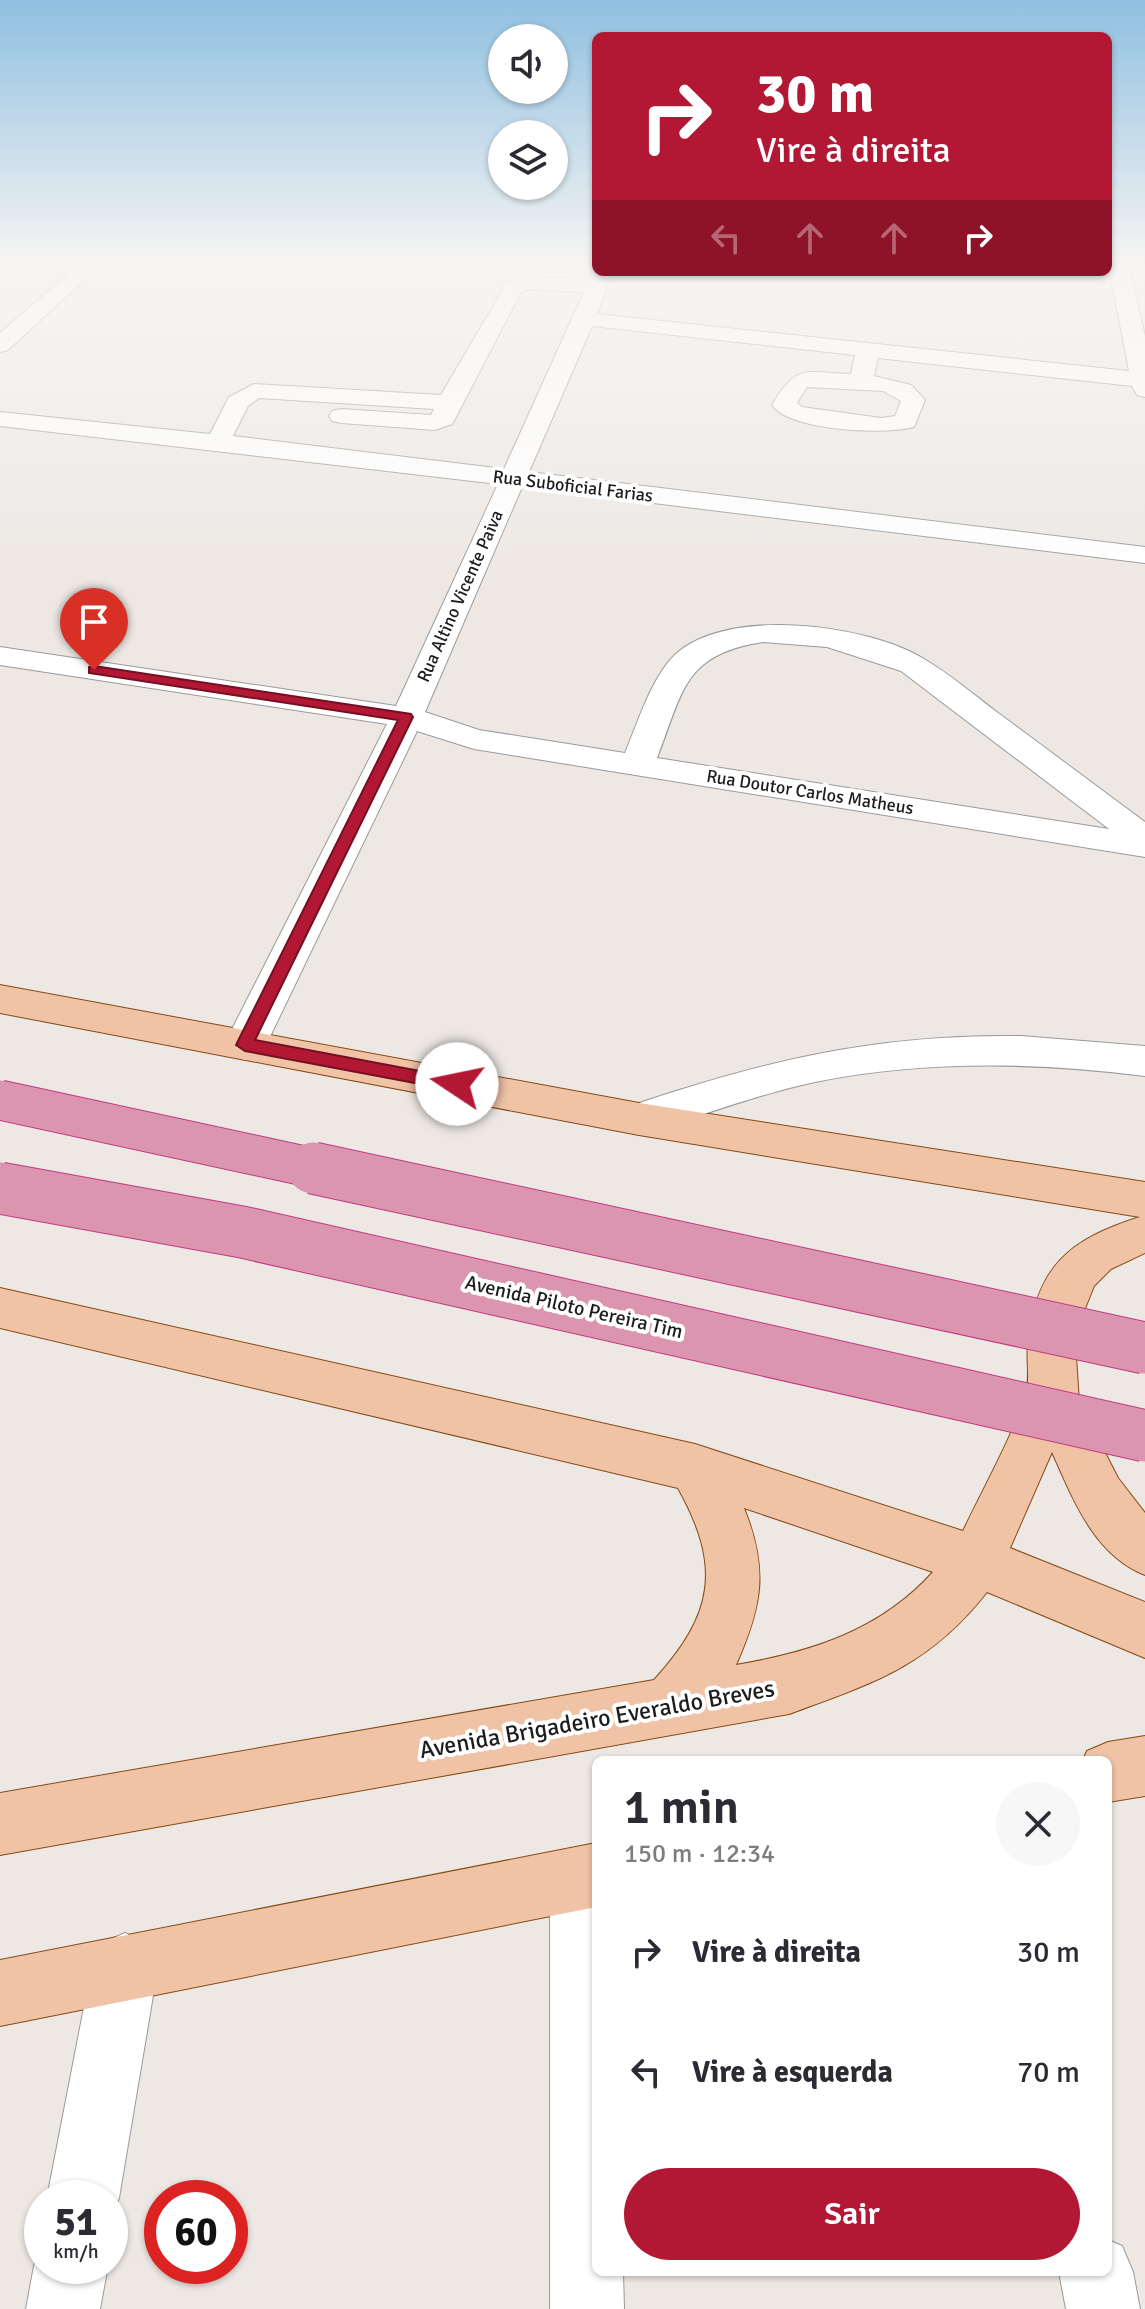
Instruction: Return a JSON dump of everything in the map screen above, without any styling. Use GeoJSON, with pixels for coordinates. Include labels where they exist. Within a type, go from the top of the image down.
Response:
{"type":"FeatureCollection","features":[{"type":"Feature","properties":{"kind":"highway"},"geometry":{"type":"LineString","coordinates":[[0,1100],[1145,1348]]}},
{"type":"Feature","properties":{"kind":"highway","name":"Avenida Piloto Pereira Tim"},"geometry":{"type":"LineString","coordinates":[[0,1188],[242,1232],[1145,1436]]}},
{"type":"Feature","properties":{"kind":"main road"},"geometry":{"type":"LineString","coordinates":[[0,999],[639,1119],[1145,1200]]}},
{"type":"Feature","properties":{"kind":"main road"},"geometry":{"type":"LineString","coordinates":[[1145,1234],[1115,1245],[1091,1259],[1074,1277],[1063,1298],[1054,1328],[1052,1395],[1101,1503],[1121,1528],[1145,1549]]}},
{"type":"Feature","properties":{"kind":"main road"},"geometry":{"type":"LineString","coordinates":[[0,1308],[695,1468],[977,1561],[1145,1630]]}},
{"type":"Feature","properties":{"kind":"main road","name":"Avenida Brigadeiro Everaldo Breves"},"geometry":{"type":"LineString","coordinates":[[0,1824],[789,1685],[887,1646],[928,1617],[977,1561],[1052,1395]]}},
{"type":"Feature","properties":{"kind":"main road"},"geometry":{"type":"LineString","coordinates":[[669,1706],[698,1677],[719,1644],[731,1607],[735,1569],[729,1532],[716,1499],[695,1468]]}},
{"type":"Feature","properties":{"kind":"main road"},"geometry":{"type":"LineString","coordinates":[[1112,1771],[1145,1766]]}},
{"type":"Feature","properties":{"kind":"main road"},"geometry":{"type":"LineString","coordinates":[[0,1993],[589,1876]]}},
{"type":"Feature","properties":{"kind":"street"},"geometry":{"type":"LineString","coordinates":[[341,416],[435,423],[443,419],[469,369]]}},
{"type":"Feature","properties":{"kind":"street","name":"Rua Altino Vicente Paiva"},"geometry":{"type":"LineString","coordinates":[[245,1045],[400,729],[561,369]]}},
{"type":"Feature","properties":{"kind":"street"},"geometry":{"type":"LineString","coordinates":[[861,381],[864,369]]}},
{"type":"Feature","properties":{"kind":"street"},"geometry":{"type":"LineString","coordinates":[[1025,369],[1144,383]]}},
{"type":"Feature","properties":{"kind":"street"},"geometry":{"type":"LineString","coordinates":[[218,442],[238,402],[254,391],[449,403]]}},
{"type":"Feature","properties":{"kind":"street","name":"Rua Suboficial Farias"},"geometry":{"type":"LineString","coordinates":[[0,419],[218,442],[1145,555]]}},
{"type":"Feature","properties":{"kind":"street"},"geometry":{"type":"LineString","coordinates":[[637,765],[681,666],[699,651],[726,640],[759,635],[835,639],[877,648],[912,664],[1145,839]]}},
{"type":"Feature","properties":{"kind":"street","name":"Rua Doutor Carlos Matheus"},"geometry":{"type":"LineString","coordinates":[[0,656],[400,729]]}},
{"type":"Feature","properties":{"kind":"street","name":"Rua Doutor Carlos Matheus"},"geometry":{"type":"LineString","coordinates":[[0,683],[474,739],[1145,846]]}},
{"type":"Feature","properties":{"kind":"street"},"geometry":{"type":"LineString","coordinates":[[639,1119],[727,1088],[787,1074],[910,1054],[1005,1050],[1145,1061]]}},
{"type":"Feature","properties":{"kind":"street"},"geometry":{"type":"LineString","coordinates":[[587,2309],[589,1876]]}},
{"type":"Feature","properties":{"kind":"street"},"geometry":{"type":"LineString","coordinates":[[86,2180],[125,1966]]}},
{"type":"Feature","properties":{"kind":"street"},"geometry":{"type":"LineString","coordinates":[[1097,2276],[1103,2309]]}},
{"type":"Feature","properties":{"kind":"street"},"geometry":{"type":"LineString","coordinates":[[63,2309],[68,2284]]}},
{"type":"Feature","properties":{"kind":"route"},"geometry":{"type":"LineString","coordinates":[[94,670],[407,717],[245,1045],[457,1084]]}}]}
